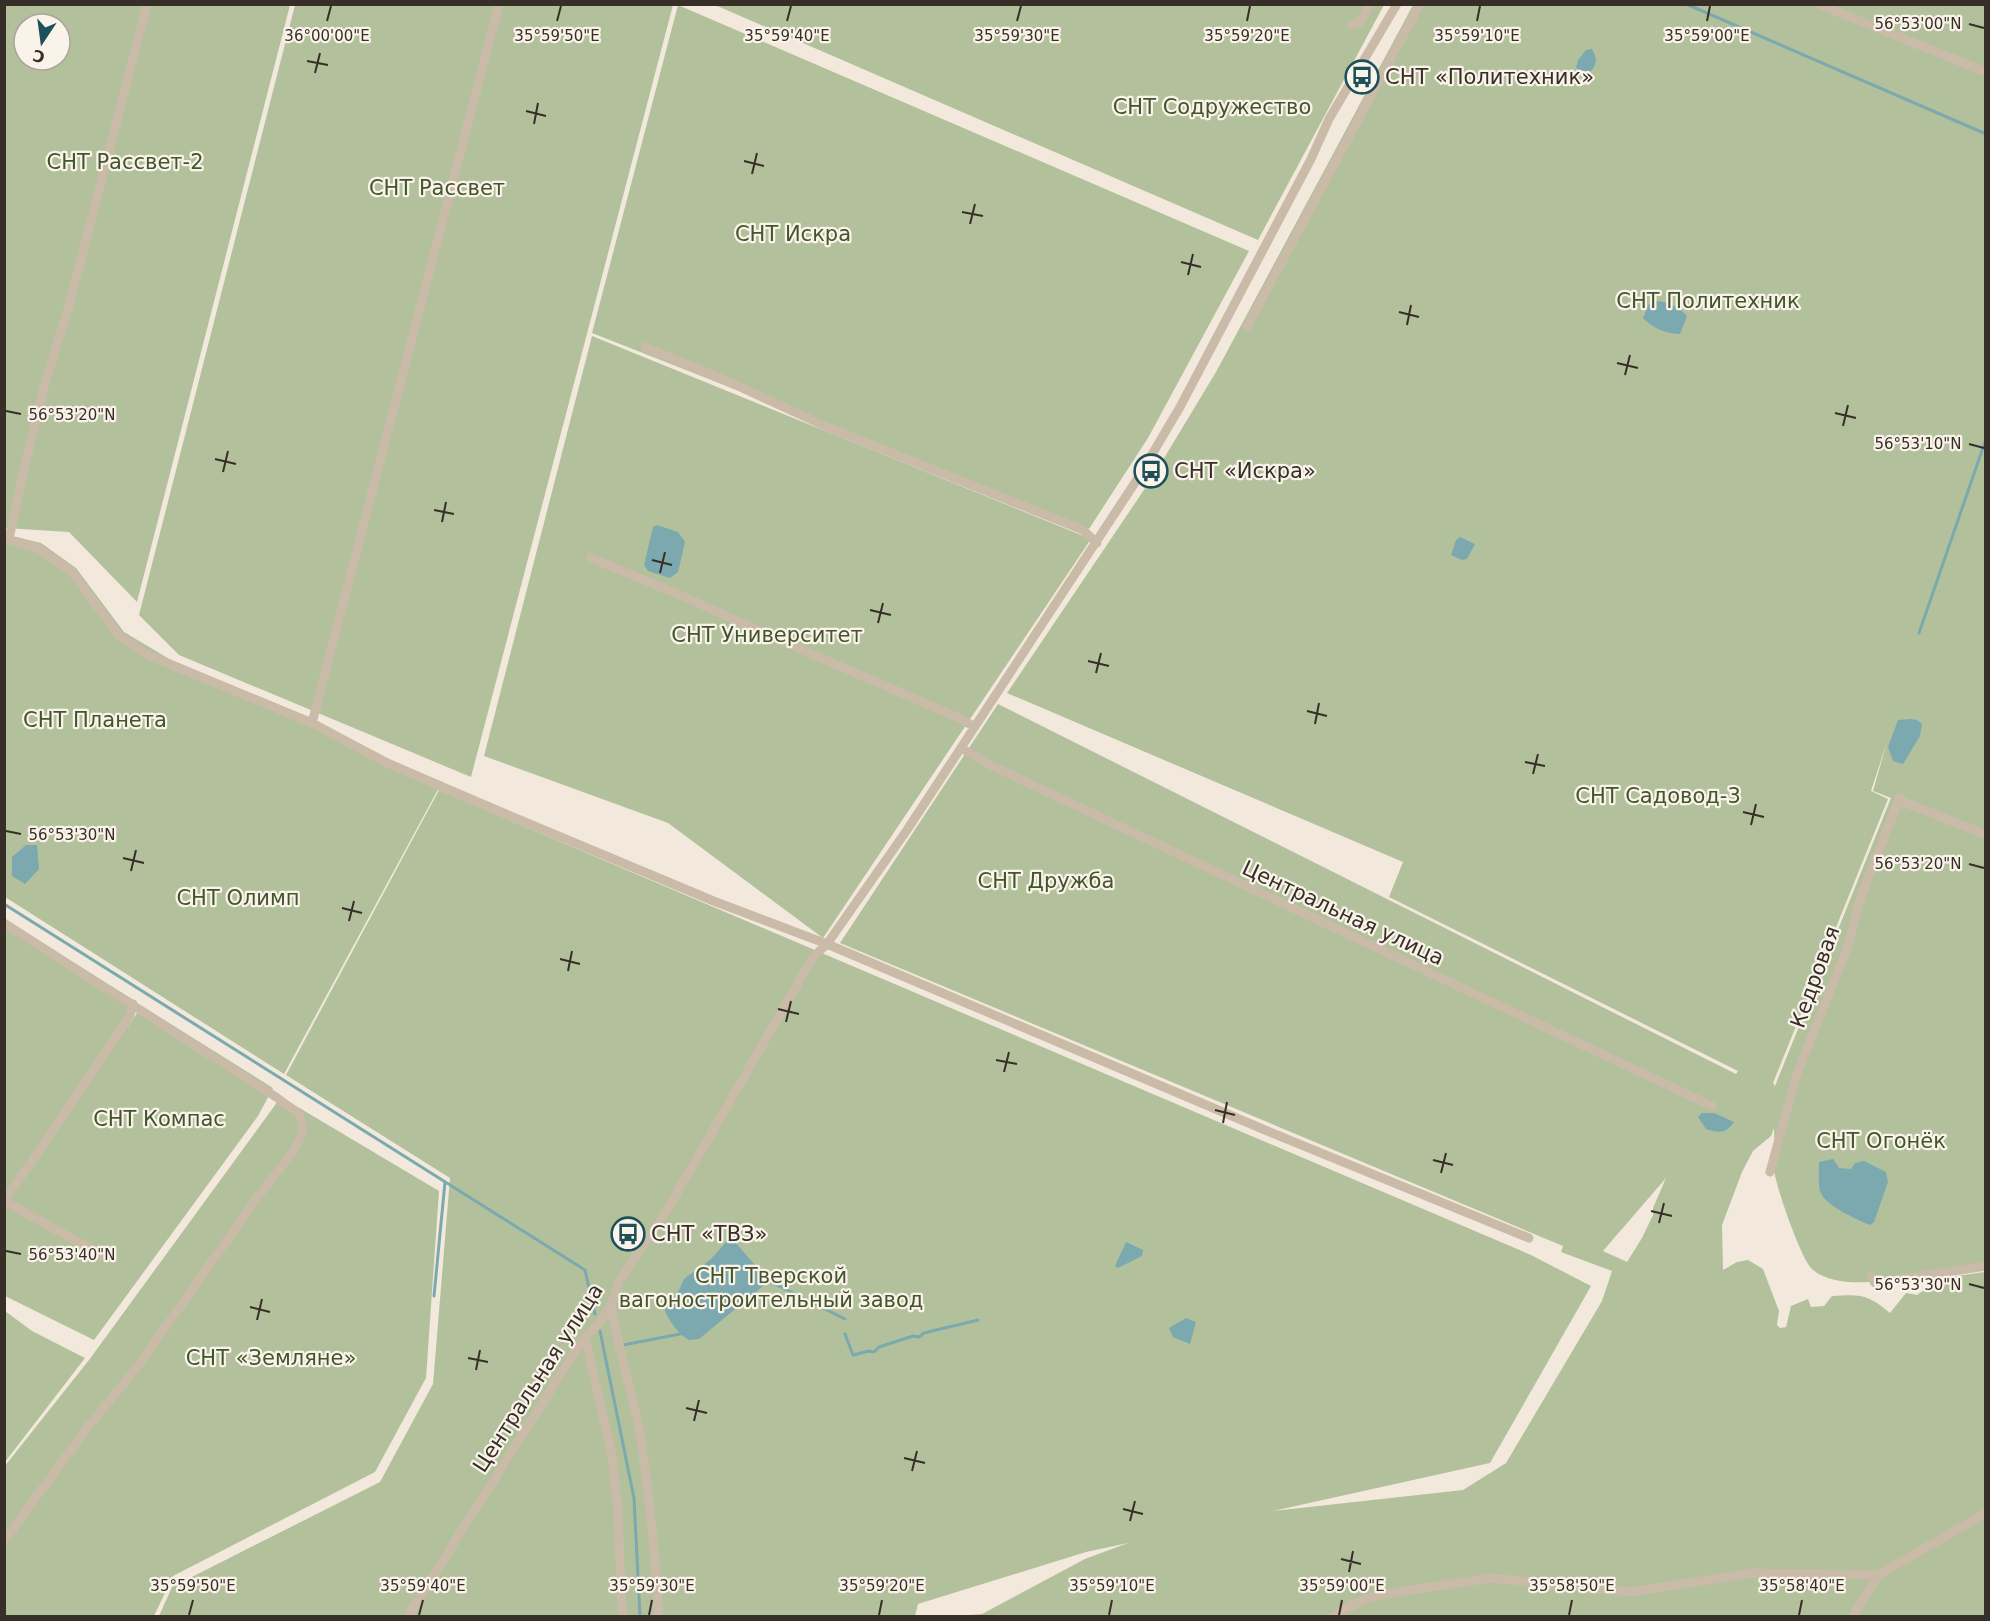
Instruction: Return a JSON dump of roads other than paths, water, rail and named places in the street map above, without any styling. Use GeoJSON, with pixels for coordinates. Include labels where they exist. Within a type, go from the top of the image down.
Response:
{"type":"FeatureCollection","features":[{"type":"Feature","properties":{"kind":"street"},"geometry":{"type":"LineString","coordinates":[[147,4],[70,302],[44,387],[7,538],[40,549],[72,572],[118,636],[148,656],[312,723],[387,762],[494,810],[716,902],[827,944],[1265,1130],[1529,1238]]}},
{"type":"Feature","properties":{"kind":"street"},"geometry":{"type":"LineString","coordinates":[[312,723],[499,4]]}},
{"type":"Feature","properties":{"kind":"street"},"geometry":{"type":"LineString","coordinates":[[1351,26],[1360,22],[1370,4]]}},
{"type":"Feature","properties":{"kind":"street","name":"Центральная улица"},"geometry":{"type":"LineString","coordinates":[[408,1617],[585,1337],[598,1324],[611,1305],[629,1265],[662,1219],[813,957],[827,944],[1097,543],[1180,407],[1311,159],[1329,119],[1397,4]]}},
{"type":"Feature","properties":{"kind":"street"},"geometry":{"type":"LineString","coordinates":[[1247,327],[1420,4]]}},
{"type":"Feature","properties":{"kind":"street"},"geometry":{"type":"LineString","coordinates":[[1818,4],[1986,72]]}},
{"type":"Feature","properties":{"kind":"street"},"geometry":{"type":"LineString","coordinates":[[645,347],[837,431],[1083,530],[1097,543]]}},
{"type":"Feature","properties":{"kind":"street"},"geometry":{"type":"LineString","coordinates":[[591,558],[960,718],[975,727]]}},
{"type":"Feature","properties":{"kind":"street","name":"Центральная улица"},"geometry":{"type":"LineString","coordinates":[[961,748],[986,764],[1712,1106]]}},
{"type":"Feature","properties":{"kind":"street","name":"Кедровая"},"geometry":{"type":"LineString","coordinates":[[1770,1172],[1796,1077],[1848,946],[1860,899],[1899,798],[1986,835]]}},
{"type":"Feature","properties":{"kind":"street"},"geometry":{"type":"LineString","coordinates":[[4,923],[133,1004],[299,1114],[303,1131],[294,1151],[259,1195],[138,1366],[87,1428],[4,1541]]}},
{"type":"Feature","properties":{"kind":"street"},"geometry":{"type":"LineString","coordinates":[[102,1255],[8,1203],[7,1197],[106,1052],[130,1014],[133,1004]]}},
{"type":"Feature","properties":{"kind":"street"},"geometry":{"type":"LineString","coordinates":[[1871,1276],[1875,1283],[1986,1266]]}},
{"type":"Feature","properties":{"kind":"street"},"geometry":{"type":"LineString","coordinates":[[611,1305],[615,1334],[640,1437],[653,1532],[659,1617]]}},
{"type":"Feature","properties":{"kind":"street"},"geometry":{"type":"LineString","coordinates":[[585,1337],[611,1451],[618,1509],[622,1617]]}},
{"type":"Feature","properties":{"kind":"street"},"geometry":{"type":"LineString","coordinates":[[1853,1617],[1878,1575],[1986,1513]]}},
{"type":"Feature","properties":{"kind":"street"},"geometry":{"type":"LineString","coordinates":[[1334,1617],[1358,1602],[1378,1595],[1490,1578],[1631,1592],[1753,1573],[1878,1575]]}},
{"type":"Feature","properties":{"kind":"water"},"geometry":{"type":"Polygon","coordinates":[[[1592,49],[1596,61],[1590,72],[1576,68],[1578,60],[1586,50],[1592,49]]]}},
{"type":"Feature","properties":{"kind":"water"},"geometry":{"type":"Polygon","coordinates":[[[1656,301],[1673,305],[1687,316],[1680,334],[1660,330],[1643,318],[1649,304],[1656,301]]]}},
{"type":"Feature","properties":{"kind":"water"},"geometry":{"type":"Polygon","coordinates":[[[657,525],[678,532],[685,542],[678,572],[670,578],[648,571],[644,565],[653,527],[657,525]]]}},
{"type":"Feature","properties":{"kind":"water"},"geometry":{"type":"Polygon","coordinates":[[[1460,537],[1475,544],[1467,559],[1462,560],[1451,555],[1456,540],[1460,537]]]}},
{"type":"Feature","properties":{"kind":"water"},"geometry":{"type":"Polygon","coordinates":[[[1911,719],[1922,724],[1920,736],[1903,764],[1893,761],[1888,747],[1898,720],[1911,719]]]}},
{"type":"Feature","properties":{"kind":"water"},"geometry":{"type":"Polygon","coordinates":[[[26,845],[37,845],[39,869],[25,884],[12,876],[12,857],[26,845]]]}},
{"type":"Feature","properties":{"kind":"water"},"geometry":{"type":"Polygon","coordinates":[[[1702,1113],[1714,1113],[1734,1122],[1725,1131],[1706,1129],[1698,1117],[1702,1113]]]}},
{"type":"Feature","properties":{"kind":"water"},"geometry":{"type":"Polygon","coordinates":[[[1833,1159],[1839,1168],[1851,1169],[1855,1163],[1864,1161],[1886,1172],[1888,1182],[1874,1222],[1870,1225],[1842,1211],[1823,1197],[1819,1188],[1819,1162],[1833,1159]]]}},
{"type":"Feature","properties":{"kind":"water"},"geometry":{"type":"Polygon","coordinates":[[[726,1242],[735,1242],[769,1281],[699,1339],[689,1340],[669,1319],[665,1311],[668,1303],[679,1290],[684,1279],[711,1259],[726,1242]]]}},
{"type":"Feature","properties":{"kind":"water"},"geometry":{"type":"Polygon","coordinates":[[[1126,1242],[1143,1250],[1142,1256],[1118,1268],[1115,1266],[1126,1242]]]}},
{"type":"Feature","properties":{"kind":"water"},"geometry":{"type":"Polygon","coordinates":[[[1186,1318],[1196,1322],[1190,1344],[1173,1337],[1169,1328],[1186,1318]]]}},
{"type":"Feature","properties":{"kind":"waterway"},"geometry":{"type":"LineString","coordinates":[[1686,4],[1986,134]]}},
{"type":"Feature","properties":{"kind":"waterway"},"geometry":{"type":"LineString","coordinates":[[1919,633],[1986,439]]}},
{"type":"Feature","properties":{"kind":"waterway"},"geometry":{"type":"LineString","coordinates":[[4,904],[585,1270],[595,1314]]}},
{"type":"Feature","properties":{"kind":"waterway"},"geometry":{"type":"LineString","coordinates":[[434,1296],[445,1182]]}},
{"type":"Feature","properties":{"kind":"waterway"},"geometry":{"type":"LineString","coordinates":[[769,1281],[845,1319]]}},
{"type":"Feature","properties":{"kind":"waterway"},"geometry":{"type":"LineString","coordinates":[[845,1334],[853,1355],[874,1352],[879,1347],[913,1336],[919,1337],[924,1333],[978,1320]]}},
{"type":"Feature","properties":{"kind":"waterway"},"geometry":{"type":"LineString","coordinates":[[600,1331],[634,1498],[640,1616]]}},
{"type":"Feature","properties":{"kind":"waterway"},"geometry":{"type":"LineString","coordinates":[[623,1345],[680,1334]]}},
{"type":"Feature","properties":{"kind":"place","name":"СНТ «Политехник»"},"geometry":{"type":"Point","coordinates":[1362,77]}},
{"type":"Feature","properties":{"kind":"place","name":"СНТ «Искра»"},"geometry":{"type":"Point","coordinates":[1151,471]}},
{"type":"Feature","properties":{"kind":"place","name":"СНТ «ТВЗ»"},"geometry":{"type":"Point","coordinates":[628,1234]}},
{"type":"Feature","properties":{"kind":"park label","name":"СНТ Содружество"},"geometry":{"type":"Point","coordinates":[1212,107]}},
{"type":"Feature","properties":{"kind":"park label","name":"СНТ Рассвет-2"},"geometry":{"type":"Point","coordinates":[125,162]}},
{"type":"Feature","properties":{"kind":"park label","name":"СНТ Рассвет"},"geometry":{"type":"Point","coordinates":[437,188]}},
{"type":"Feature","properties":{"kind":"park label","name":"СНТ Искра"},"geometry":{"type":"Point","coordinates":[793,234]}},
{"type":"Feature","properties":{"kind":"park label","name":"СНТ Политехник"},"geometry":{"type":"Point","coordinates":[1708,301]}},
{"type":"Feature","properties":{"kind":"park label","name":"СНТ Университет"},"geometry":{"type":"Point","coordinates":[767,635]}},
{"type":"Feature","properties":{"kind":"park label","name":"СНТ Планета"},"geometry":{"type":"Point","coordinates":[95,720]}},
{"type":"Feature","properties":{"kind":"park label","name":"СНТ Садовод-3"},"geometry":{"type":"Point","coordinates":[1658,796]}},
{"type":"Feature","properties":{"kind":"park label","name":"СНТ Дружба"},"geometry":{"type":"Point","coordinates":[1046,881]}},
{"type":"Feature","properties":{"kind":"park label","name":"СНТ Олимп"},"geometry":{"type":"Point","coordinates":[238,898]}},
{"type":"Feature","properties":{"kind":"park label","name":"СНТ Компас"},"geometry":{"type":"Point","coordinates":[159,1119]}},
{"type":"Feature","properties":{"kind":"park label","name":"СНТ Огонёк"},"geometry":{"type":"Point","coordinates":[1881,1141]}},
{"type":"Feature","properties":{"kind":"park label","name":"СНТ Тверской вагоностроительный завод"},"geometry":{"type":"Point","coordinates":[771,1288]}},
{"type":"Feature","properties":{"kind":"park label","name":"СНТ «Земляне»"},"geometry":{"type":"Point","coordinates":[271,1358]}}]}
